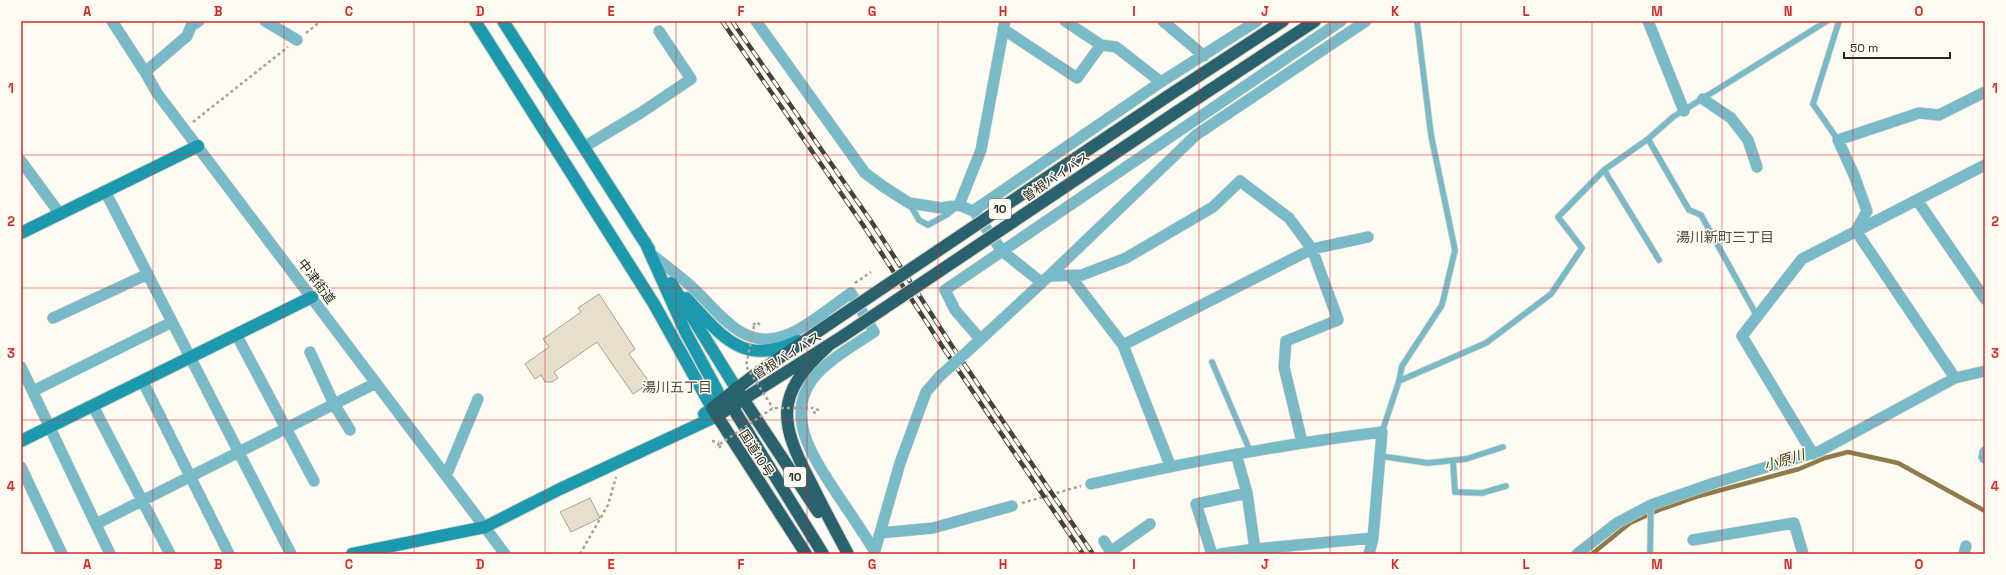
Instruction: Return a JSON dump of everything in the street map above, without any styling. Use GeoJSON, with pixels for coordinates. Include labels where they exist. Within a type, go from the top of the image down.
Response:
{"type":"FeatureCollection","features":[{"type":"Feature","properties":{"kind":"highway","name":"曽根バイパス"},"geometry":{"type":"LineString","coordinates":[[716,408],[736,388],[816,332],[1168,96],[1283,21]]}},
{"type":"Feature","properties":{"kind":"highway","name":"曽根バイパス"},"geometry":{"type":"LineString","coordinates":[[716,408],[733,407],[828,346],[1315,21]]}},
{"type":"Feature","properties":{"kind":"highway"},"geometry":{"type":"LineString","coordinates":[[828,346],[800,374],[790,395],[786,420],[789,437],[797,457],[847,554]]}},
{"type":"Feature","properties":{"kind":"highway","name":"10"},"geometry":{"type":"LineString","coordinates":[[736,388],[847,554]]}},
{"type":"Feature","properties":{"kind":"highway"},"geometry":{"type":"LineString","coordinates":[[733,407],[732,400],[736,388]]}},
{"type":"Feature","properties":{"kind":"highway","name":"国道10号"},"geometry":{"type":"LineString","coordinates":[[733,407],[741,423],[823,554]]}},
{"type":"Feature","properties":{"kind":"highway","name":"国道10号"},"geometry":{"type":"LineString","coordinates":[[716,408],[806,554]]}},
{"type":"Feature","properties":{"kind":"street","name":"中津街道"},"geometry":{"type":"LineString","coordinates":[[112,21],[157,93],[505,554]]}},
{"type":"Feature","properties":{"kind":"street"},"geometry":{"type":"LineString","coordinates":[[145,72],[187,36],[191,26],[199,21]]}},
{"type":"Feature","properties":{"kind":"street"},"geometry":{"type":"LineString","coordinates":[[265,21],[297,40]]}},
{"type":"Feature","properties":{"kind":"street"},"geometry":{"type":"LineString","coordinates":[[475,21],[654,304],[716,408]]}},
{"type":"Feature","properties":{"kind":"street"},"geometry":{"type":"LineString","coordinates":[[503,21],[655,257],[736,388]]}},
{"type":"Feature","properties":{"kind":"street"},"geometry":{"type":"LineString","coordinates":[[756,21],[865,173],[884,188],[909,203],[942,208],[959,205],[973,211],[1002,251],[1045,279],[1082,275],[1126,258],[1213,207],[1240,181],[1289,218],[1312,249],[1338,320],[1286,340],[1284,366],[1302,442]]}},
{"type":"Feature","properties":{"kind":"street"},"geometry":{"type":"LineString","coordinates":[[1065,21],[1101,45],[1116,47],[1161,82]]}},
{"type":"Feature","properties":{"kind":"street"},"geometry":{"type":"LineString","coordinates":[[1163,21],[1204,56]]}},
{"type":"Feature","properties":{"kind":"street"},"geometry":{"type":"LineString","coordinates":[[973,211],[1161,82],[1257,21]]}},
{"type":"Feature","properties":{"kind":"street"},"geometry":{"type":"LineString","coordinates":[[980,339],[955,310],[945,290],[1341,21]]}},
{"type":"Feature","properties":{"kind":"street"},"geometry":{"type":"LineString","coordinates":[[874,552],[900,463],[926,392],[940,376],[1045,279],[1196,135],[1366,21]]}},
{"type":"Feature","properties":{"kind":"street"},"geometry":{"type":"LineString","coordinates":[[1648,21],[1684,111]]}},
{"type":"Feature","properties":{"kind":"street"},"geometry":{"type":"LineString","coordinates":[[959,205],[981,150],[1004,25],[1077,78],[1101,45]]}},
{"type":"Feature","properties":{"kind":"street"},"geometry":{"type":"LineString","coordinates":[[584,147],[642,112],[691,79],[659,31]]}},
{"type":"Feature","properties":{"kind":"street"},"geometry":{"type":"LineString","coordinates":[[1856,231],[1867,211],[1854,175],[1838,140],[1919,113],[1939,115],[1985,92]]}},
{"type":"Feature","properties":{"kind":"street"},"geometry":{"type":"LineString","coordinates":[[1703,99],[1731,118],[1748,140],[1757,167]]}},
{"type":"Feature","properties":{"kind":"street"},"geometry":{"type":"LineString","coordinates":[[21,233],[198,146]]}},
{"type":"Feature","properties":{"kind":"street"},"geometry":{"type":"LineString","coordinates":[[21,161],[60,214]]}},
{"type":"Feature","properties":{"kind":"street"},"geometry":{"type":"LineString","coordinates":[[1813,454],[1742,336],[1802,259],[1985,165]]}},
{"type":"Feature","properties":{"kind":"street"},"geometry":{"type":"LineString","coordinates":[[106,191],[291,554]]}},
{"type":"Feature","properties":{"kind":"street"},"geometry":{"type":"LineString","coordinates":[[1917,200],[1985,299]]}},
{"type":"Feature","properties":{"kind":"street"},"geometry":{"type":"LineString","coordinates":[[1856,231],[1955,378]]}},
{"type":"Feature","properties":{"kind":"street"},"geometry":{"type":"LineString","coordinates":[[1123,346],[1312,249],[1368,237]]}},
{"type":"Feature","properties":{"kind":"street"},"geometry":{"type":"LineString","coordinates":[[645,242],[685,331],[717,390],[716,408]]}},
{"type":"Feature","properties":{"kind":"street"},"geometry":{"type":"LineString","coordinates":[[655,257],[692,288],[731,327],[741,334],[761,340],[771,340],[784,336],[851,294],[874,332],[831,362],[813,380],[803,399],[802,424],[804,437],[816,461],[874,552]]}},
{"type":"Feature","properties":{"kind":"street"},"geometry":{"type":"LineString","coordinates":[[53,318],[148,274]]}},
{"type":"Feature","properties":{"kind":"street"},"geometry":{"type":"LineString","coordinates":[[1072,276],[1123,346],[1170,466]]}},
{"type":"Feature","properties":{"kind":"street"},"geometry":{"type":"LineString","coordinates":[[669,280],[725,337],[745,349],[756,352],[777,350],[816,332]]}},
{"type":"Feature","properties":{"kind":"street"},"geometry":{"type":"LineString","coordinates":[[21,441],[49,426],[143,382],[190,356],[312,297]]}},
{"type":"Feature","properties":{"kind":"street"},"geometry":{"type":"LineString","coordinates":[[33,391],[172,322]]}},
{"type":"Feature","properties":{"kind":"street"},"geometry":{"type":"LineString","coordinates":[[236,334],[314,481]]}},
{"type":"Feature","properties":{"kind":"street"},"geometry":{"type":"LineString","coordinates":[[310,352],[334,404],[350,430]]}},
{"type":"Feature","properties":{"kind":"street"},"geometry":{"type":"LineString","coordinates":[[21,367],[110,554]]}},
{"type":"Feature","properties":{"kind":"street"},"geometry":{"type":"LineString","coordinates":[[1578,554],[1617,522],[1650,505],[1714,483],[1820,452],[1955,378],[1985,371]]}},
{"type":"Feature","properties":{"kind":"street"},"geometry":{"type":"LineString","coordinates":[[143,382],[229,554]]}},
{"type":"Feature","properties":{"kind":"street"},"geometry":{"type":"LineString","coordinates":[[96,524],[376,383]]}},
{"type":"Feature","properties":{"kind":"street"},"geometry":{"type":"LineString","coordinates":[[446,476],[478,399]]}},
{"type":"Feature","properties":{"kind":"street"},"geometry":{"type":"LineString","coordinates":[[93,406],[170,554]]}},
{"type":"Feature","properties":{"kind":"street"},"geometry":{"type":"LineString","coordinates":[[352,554],[485,527],[688,428],[716,408]]}},
{"type":"Feature","properties":{"kind":"street"},"geometry":{"type":"LineString","coordinates":[[1091,484],[1170,466],[1250,451],[1302,442],[1382,432],[1373,538],[1369,554]]}},
{"type":"Feature","properties":{"kind":"street"},"geometry":{"type":"LineString","coordinates":[[1985,452],[1985,458]]}},
{"type":"Feature","properties":{"kind":"street"},"geometry":{"type":"LineString","coordinates":[[1236,454],[1247,493],[1255,549]]}},
{"type":"Feature","properties":{"kind":"street"},"geometry":{"type":"LineString","coordinates":[[21,467],[62,554]]}},
{"type":"Feature","properties":{"kind":"street"},"geometry":{"type":"LineString","coordinates":[[1212,554],[1196,504],[1247,493]]}},
{"type":"Feature","properties":{"kind":"street"},"geometry":{"type":"LineString","coordinates":[[880,533],[933,528],[1012,506]]}},
{"type":"Feature","properties":{"kind":"street"},"geometry":{"type":"LineString","coordinates":[[1693,540],[1794,523],[1803,554]]}},
{"type":"Feature","properties":{"kind":"street"},"geometry":{"type":"LineString","coordinates":[[1104,541],[1111,553],[1150,524]]}},
{"type":"Feature","properties":{"kind":"street"},"geometry":{"type":"LineString","coordinates":[[1220,554],[1255,549],[1373,538]]}},
{"type":"Feature","properties":{"kind":"lane"},"geometry":{"type":"LineString","coordinates":[[1382,432],[1399,381],[1402,366],[1442,305],[1455,250],[1431,135],[1417,21]]}},
{"type":"Feature","properties":{"kind":"lane"},"geometry":{"type":"LineString","coordinates":[[1399,381],[1486,343],[1551,294],[1582,248],[1558,217],[1604,170],[1684,111],[1827,21]]}},
{"type":"Feature","properties":{"kind":"lane"},"geometry":{"type":"LineString","coordinates":[[1838,140],[1813,104],[1839,21]]}},
{"type":"Feature","properties":{"kind":"lane"},"geometry":{"type":"LineString","coordinates":[[1648,139],[1689,210],[1701,216],[1758,316]]}},
{"type":"Feature","properties":{"kind":"lane"},"geometry":{"type":"LineString","coordinates":[[1604,170],[1659,260]]}},
{"type":"Feature","properties":{"kind":"lane"},"geometry":{"type":"LineString","coordinates":[[909,203],[919,220],[928,225],[948,214],[959,205]]}},
{"type":"Feature","properties":{"kind":"lane"},"geometry":{"type":"LineString","coordinates":[[1212,362],[1250,451]]}},
{"type":"Feature","properties":{"kind":"lane"},"geometry":{"type":"LineString","coordinates":[[1380,456],[1428,463],[1466,460],[1503,447]]}},
{"type":"Feature","properties":{"kind":"lane"},"geometry":{"type":"LineString","coordinates":[[1453,461],[1454,492],[1482,493],[1506,486]]}},
{"type":"Feature","properties":{"kind":"lane"},"geometry":{"type":"LineString","coordinates":[[1650,505],[1650,554]]}},
{"type":"Feature","properties":{"kind":"path"},"geometry":{"type":"LineString","coordinates":[[184,129],[320,21]]}},
{"type":"Feature","properties":{"kind":"path"},"geometry":{"type":"LineString","coordinates":[[853,284],[871,272]]}},
{"type":"Feature","properties":{"kind":"path"},"geometry":{"type":"LineString","coordinates":[[754,326],[746,366],[773,408]]}},
{"type":"Feature","properties":{"kind":"path"},"geometry":{"type":"LineString","coordinates":[[712,441],[719,442],[716,445],[718,448],[720,444],[773,408],[813,408]]}},
{"type":"Feature","properties":{"kind":"path"},"geometry":{"type":"LineString","coordinates":[[580,554],[608,505],[621,460]]}},
{"type":"Feature","properties":{"kind":"path"},"geometry":{"type":"LineString","coordinates":[[1012,506],[1051,493],[1091,484]]}},
{"type":"Feature","properties":{"kind":"building"},"geometry":{"type":"Polygon","coordinates":[[[599,294],[635,349],[629,354],[650,383],[633,394],[597,342],[554,372],[558,378],[552,382],[545,382],[541,375],[535,379],[525,364],[549,347],[543,339],[581,312],[578,308],[599,294]]]}},
{"type":"Feature","properties":{"kind":"building"},"geometry":{"type":"Polygon","coordinates":[[[590,498],[600,518],[571,532],[560,512],[590,498]]]}},
{"type":"Feature","properties":{"kind":"waterway","name":"小原川"},"geometry":{"type":"LineString","coordinates":[[1592,554],[1630,523],[1659,510],[1699,496],[1799,469],[1825,458],[1848,452],[1898,463],[1985,511]]}},
{"type":"Feature","properties":{"kind":"railway"},"geometry":{"type":"LineString","coordinates":[[722,21],[863,225],[944,349],[1083,554]]}},
{"type":"Feature","properties":{"kind":"railway"},"geometry":{"type":"LineString","coordinates":[[732,21],[871,221],[952,346],[1093,554]]}},
{"type":"Feature","properties":{"kind":"district","name":"湯川新町三丁目"},"geometry":{"type":"Point","coordinates":[1725,237]}},
{"type":"Feature","properties":{"kind":"district","name":"湯川五丁目"},"geometry":{"type":"Point","coordinates":[677,387]}}]}
